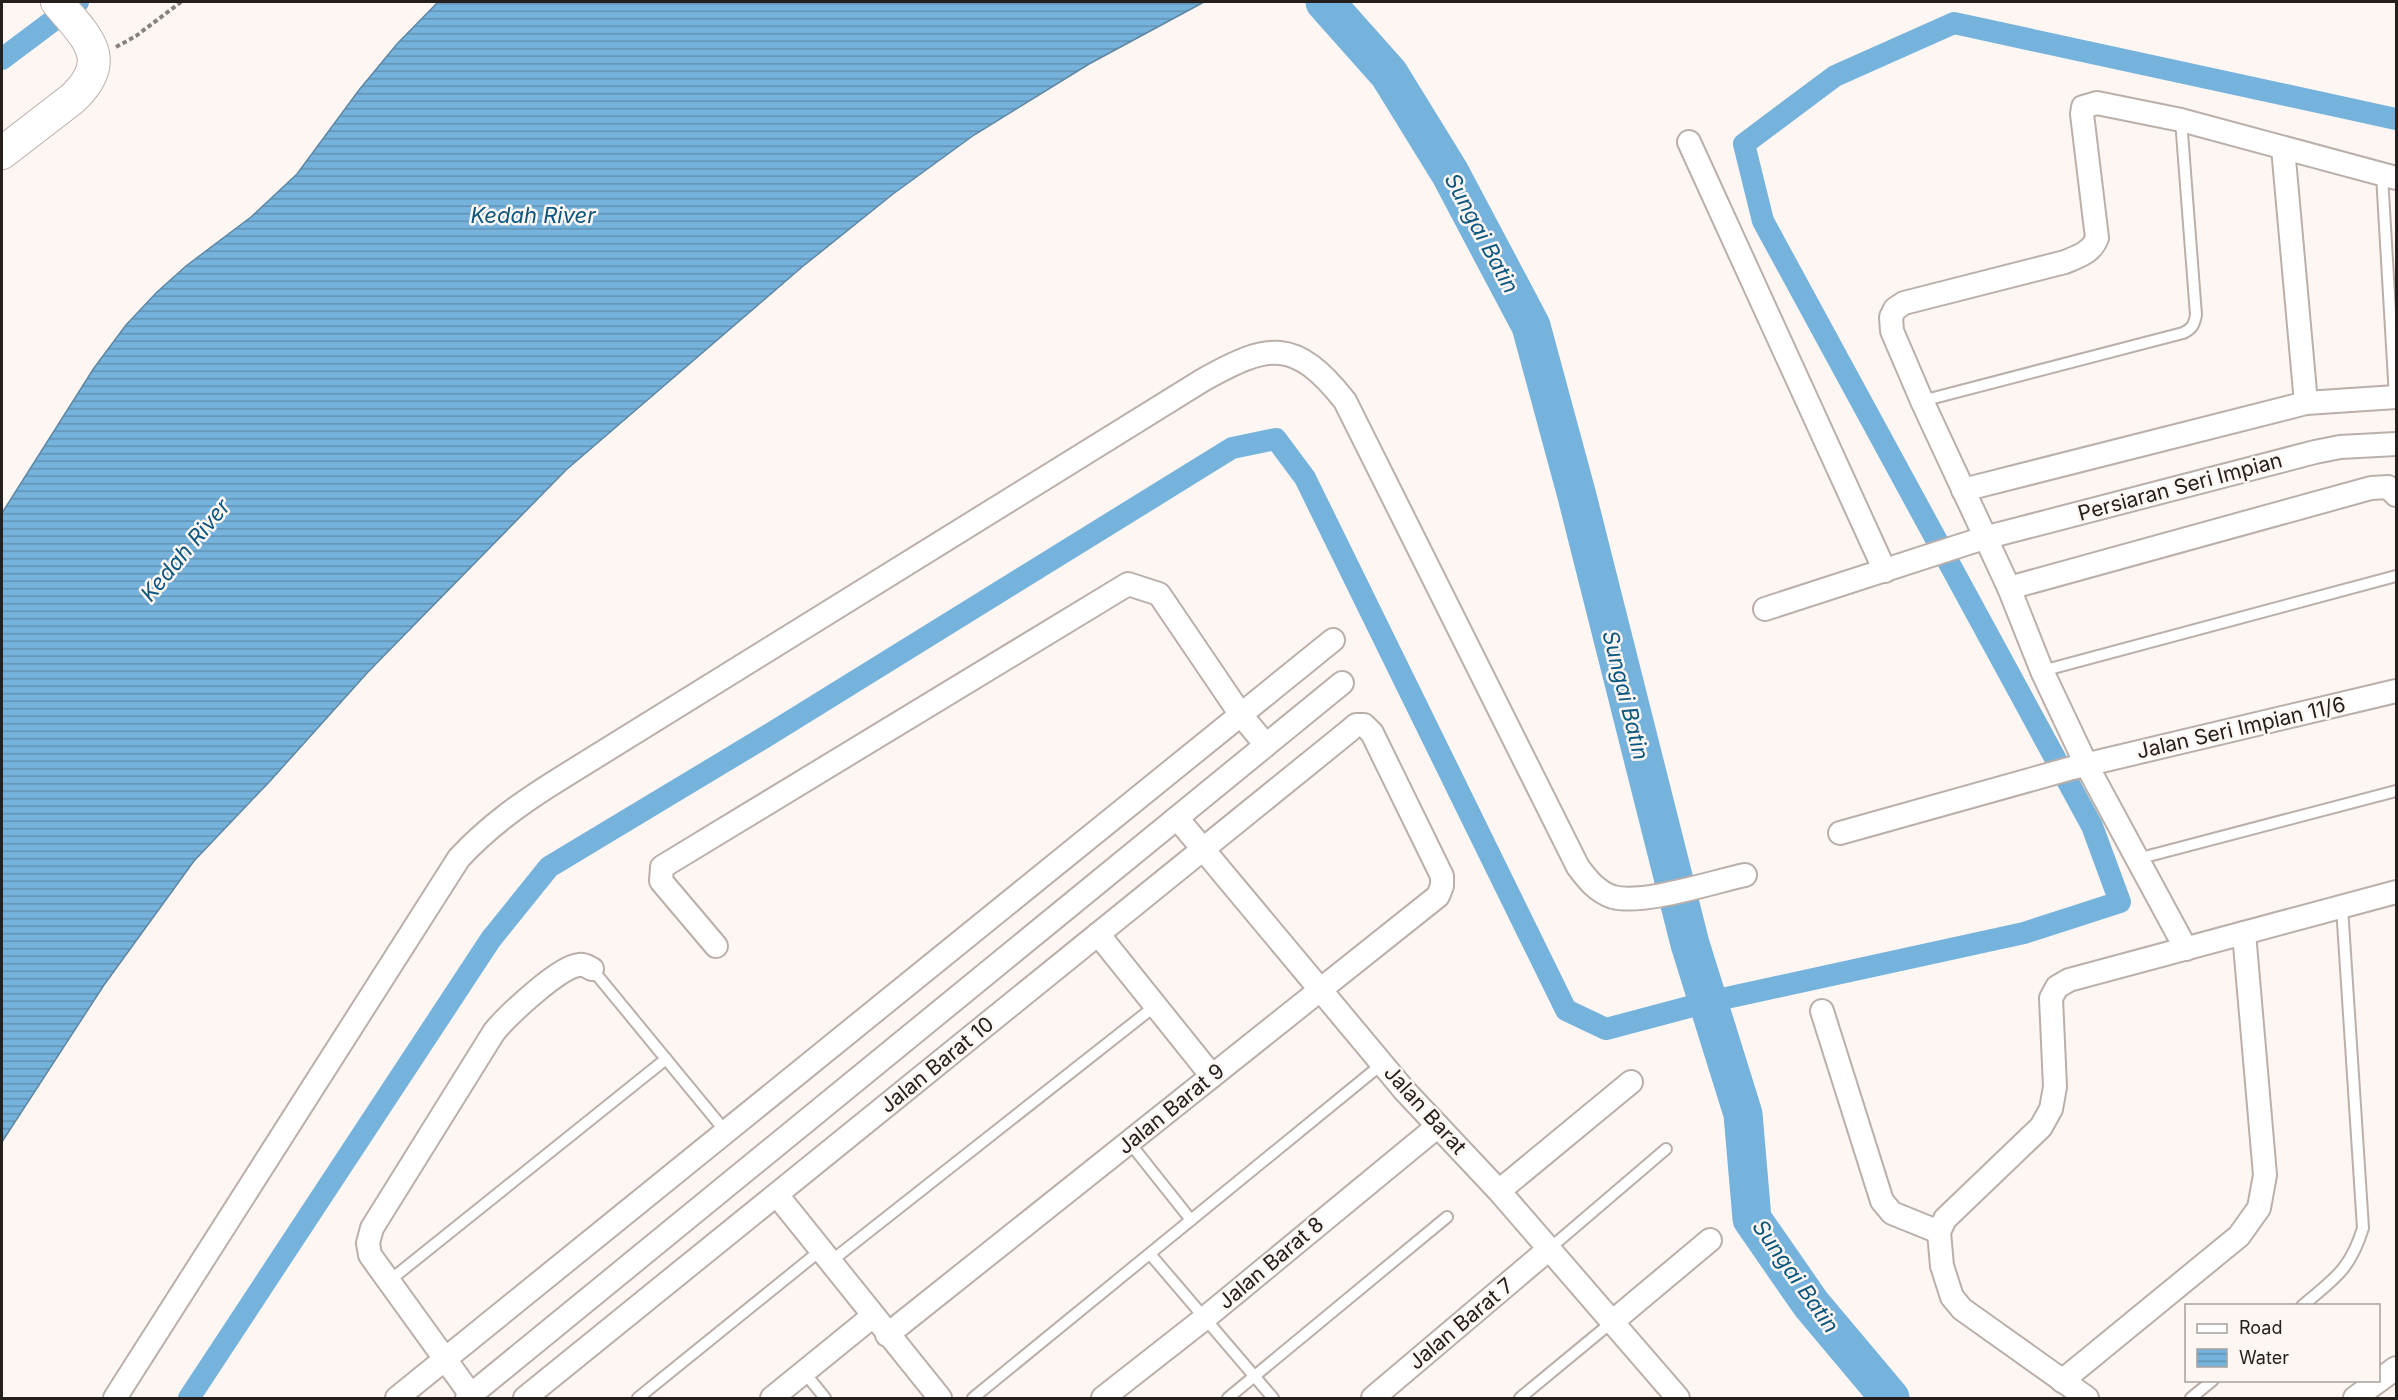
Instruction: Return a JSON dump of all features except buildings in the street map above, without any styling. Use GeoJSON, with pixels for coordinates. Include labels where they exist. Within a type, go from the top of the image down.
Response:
{"type":"FeatureCollection","features":[{"type":"Feature","properties":{"kind":"street"},"geometry":{"type":"LineString","coordinates":[[2,153],[81,91],[93,72],[91,48],[57,2]]}},
{"type":"Feature","properties":{"kind":"street"},"geometry":{"type":"LineString","coordinates":[[2186,949],[2138,859],[2079,766],[2009,588],[1975,541],[1963,490],[1892,331],[1891,317],[1895,309],[1904,303],[2065,262],[2085,253],[2094,245],[2097,238],[2082,128],[2083,107],[2097,103],[2181,120],[2389,176]]}},
{"type":"Feature","properties":{"kind":"street"},"geometry":{"type":"LineString","coordinates":[[1689,142],[1885,571]]}},
{"type":"Feature","properties":{"kind":"street"},"geometry":{"type":"LineString","coordinates":[[2283,148],[2306,403]]}},
{"type":"Feature","properties":{"kind":"street"},"geometry":{"type":"LineString","coordinates":[[115,1398],[459,858],[482,833],[517,806],[550,785],[1203,380],[1252,356],[1271,351],[1295,357],[1317,368],[1346,401],[1578,867],[1600,891],[1614,897],[1634,898],[1745,874]]}},
{"type":"Feature","properties":{"kind":"street"},"geometry":{"type":"LineString","coordinates":[[1963,490],[2306,403],[2396,397]]}},
{"type":"Feature","properties":{"kind":"street","name":"Persiaran Seri Impian"},"geometry":{"type":"LineString","coordinates":[[1765,609],[1975,541],[2315,452],[2351,446],[2397,444]]}},
{"type":"Feature","properties":{"kind":"street"},"geometry":{"type":"LineString","coordinates":[[2009,588],[2371,488],[2388,487],[2397,495]]}},
{"type":"Feature","properties":{"kind":"street"},"geometry":{"type":"LineString","coordinates":[[716,946],[661,880],[662,867],[1128,584],[1159,594],[1241,715],[1266,745]]}},
{"type":"Feature","properties":{"kind":"street"},"geometry":{"type":"LineString","coordinates":[[397,1398],[1333,640]]}},
{"type":"Feature","properties":{"kind":"street"},"geometry":{"type":"LineString","coordinates":[[592,969],[582,964],[571,967],[519,1006],[494,1032],[372,1227],[368,1243],[370,1255],[446,1359],[469,1397],[1342,683]]}},
{"type":"Feature","properties":{"kind":"street","name":"Jalan Seri Impian 11/6"},"geometry":{"type":"LineString","coordinates":[[1840,832],[2079,766],[2397,691]]}},
{"type":"Feature","properties":{"kind":"street","name":"Jalan Barat 10"},"geometry":{"type":"LineString","coordinates":[[525,1398],[1356,725],[1364,725],[1372,733],[1442,876]]}},
{"type":"Feature","properties":{"kind":"street","name":"Jalan Barat"},"geometry":{"type":"LineString","coordinates":[[1177,818],[1383,1064],[1499,1191],[1677,1398]]}},
{"type":"Feature","properties":{"kind":"street","name":"Jalan Barat 9"},"geometry":{"type":"LineString","coordinates":[[887,1335],[1438,896],[1443,886],[1442,876]]}},
{"type":"Feature","properties":{"kind":"street"},"geometry":{"type":"LineString","coordinates":[[2087,1398],[1962,1309],[1952,1297],[1942,1266],[1939,1232],[1945,1219],[2040,1127],[2051,1109],[2055,1087],[2050,998],[2057,987],[2069,980],[2397,892]]}},
{"type":"Feature","properties":{"kind":"street"},"geometry":{"type":"LineString","coordinates":[[2062,1381],[2239,1236],[2259,1208],[2265,1175],[2244,933]]}},
{"type":"Feature","properties":{"kind":"street"},"geometry":{"type":"LineString","coordinates":[[1098,934],[1212,1076]]}},
{"type":"Feature","properties":{"kind":"street"},"geometry":{"type":"LineString","coordinates":[[1822,1011],[1882,1201],[1892,1213],[1939,1232]]}},
{"type":"Feature","properties":{"kind":"street"},"geometry":{"type":"LineString","coordinates":[[1499,1191],[1631,1082]]}},
{"type":"Feature","properties":{"kind":"street","name":"Jalan Barat 8"},"geometry":{"type":"LineString","coordinates":[[1103,1398],[1205,1318],[1438,1126]]}},
{"type":"Feature","properties":{"kind":"street"},"geometry":{"type":"LineString","coordinates":[[777,1195],[887,1335],[940,1398]]}},
{"type":"Feature","properties":{"kind":"street"},"geometry":{"type":"LineString","coordinates":[[1612,1322],[1710,1240]]}},
{"type":"Feature","properties":{"kind":"street","name":"Jalan Barat 7"},"geometry":{"type":"LineString","coordinates":[[1373,1398],[1549,1249]]}},
{"type":"Feature","properties":{"kind":"street"},"geometry":{"type":"LineString","coordinates":[[772,1398],[873,1316]]}},
{"type":"Feature","properties":{"kind":"street"},"geometry":{"type":"LineString","coordinates":[[2380,1380],[2397,1368]]}},
{"type":"Feature","properties":{"kind":"street"},"geometry":{"type":"LineString","coordinates":[[2355,1398],[2377,1382]]}},
{"type":"Feature","properties":{"kind":"lane"},"geometry":{"type":"LineString","coordinates":[[1922,401],[2183,333],[2190,329],[2196,315],[2181,120]]}},
{"type":"Feature","properties":{"kind":"lane"},"geometry":{"type":"LineString","coordinates":[[2389,176],[2396,397]]}},
{"type":"Feature","properties":{"kind":"lane"},"geometry":{"type":"LineString","coordinates":[[2042,671],[2397,576]]}},
{"type":"Feature","properties":{"kind":"lane"},"geometry":{"type":"LineString","coordinates":[[2138,859],[2397,791]]}},
{"type":"Feature","properties":{"kind":"lane"},"geometry":{"type":"LineString","coordinates":[[2303,1304],[2341,1273],[2356,1251],[2363,1228],[2342,907]]}},
{"type":"Feature","properties":{"kind":"lane"},"geometry":{"type":"LineString","coordinates":[[592,969],[726,1132]]}},
{"type":"Feature","properties":{"kind":"lane"},"geometry":{"type":"LineString","coordinates":[[638,1398],[1155,1006]]}},
{"type":"Feature","properties":{"kind":"lane"},"geometry":{"type":"LineString","coordinates":[[389,1281],[666,1059]]}},
{"type":"Feature","properties":{"kind":"lane"},"geometry":{"type":"LineString","coordinates":[[973,1398],[1383,1064]]}},
{"type":"Feature","properties":{"kind":"lane"},"geometry":{"type":"LineString","coordinates":[[1129,1142],[1191,1220]]}},
{"type":"Feature","properties":{"kind":"lane"},"geometry":{"type":"LineString","coordinates":[[1549,1249],[1666,1149]]}},
{"type":"Feature","properties":{"kind":"lane"},"geometry":{"type":"LineString","coordinates":[[1228,1398],[1447,1216]]}},
{"type":"Feature","properties":{"kind":"lane"},"geometry":{"type":"LineString","coordinates":[[1150,1254],[1273,1398]]}},
{"type":"Feature","properties":{"kind":"lane"},"geometry":{"type":"LineString","coordinates":[[1520,1398],[1612,1322]]}},
{"type":"Feature","properties":{"kind":"lane"},"geometry":{"type":"LineString","coordinates":[[804,1372],[825,1398]]}},
{"type":"Feature","properties":{"kind":"lane"},"geometry":{"type":"LineString","coordinates":[[2191,1398],[2211,1382]]}},
{"type":"Feature","properties":{"kind":"path"},"geometry":{"type":"LineString","coordinates":[[91,48],[136,36],[181,2]]}},
{"type":"Feature","properties":{"kind":"water","name":"Kedah River"},"geometry":{"type":"Polygon","coordinates":[[[438,2],[1204,2],[1089,64],[974,135],[893,194],[802,267],[566,470],[368,672],[194,861],[104,985],[2,1142],[2,513],[94,368],[126,325],[186,266],[251,217],[297,174],[359,90],[397,44],[438,2]]]}},
{"type":"Feature","properties":{"kind":"waterway"},"geometry":{"type":"LineString","coordinates":[[2,59],[78,2]]}},
{"type":"Feature","properties":{"kind":"waterway","name":"Sungai Batin"},"geometry":{"type":"LineString","coordinates":[[1325,2],[1389,74],[1450,173],[1531,326],[1577,496],[1690,944],[1743,1114],[1752,1219],[1811,1304],[1890,1398]]}},
{"type":"Feature","properties":{"kind":"waterway"},"geometry":{"type":"LineString","coordinates":[[189,1398],[491,939],[549,867],[765,737],[1232,448],[1276,439],[1305,478],[1566,1010],[1606,1029],[1708,1002],[2024,933],[2120,902],[2092,826],[1763,221],[1744,144],[1835,76],[1954,23],[2396,119]]}}]}
